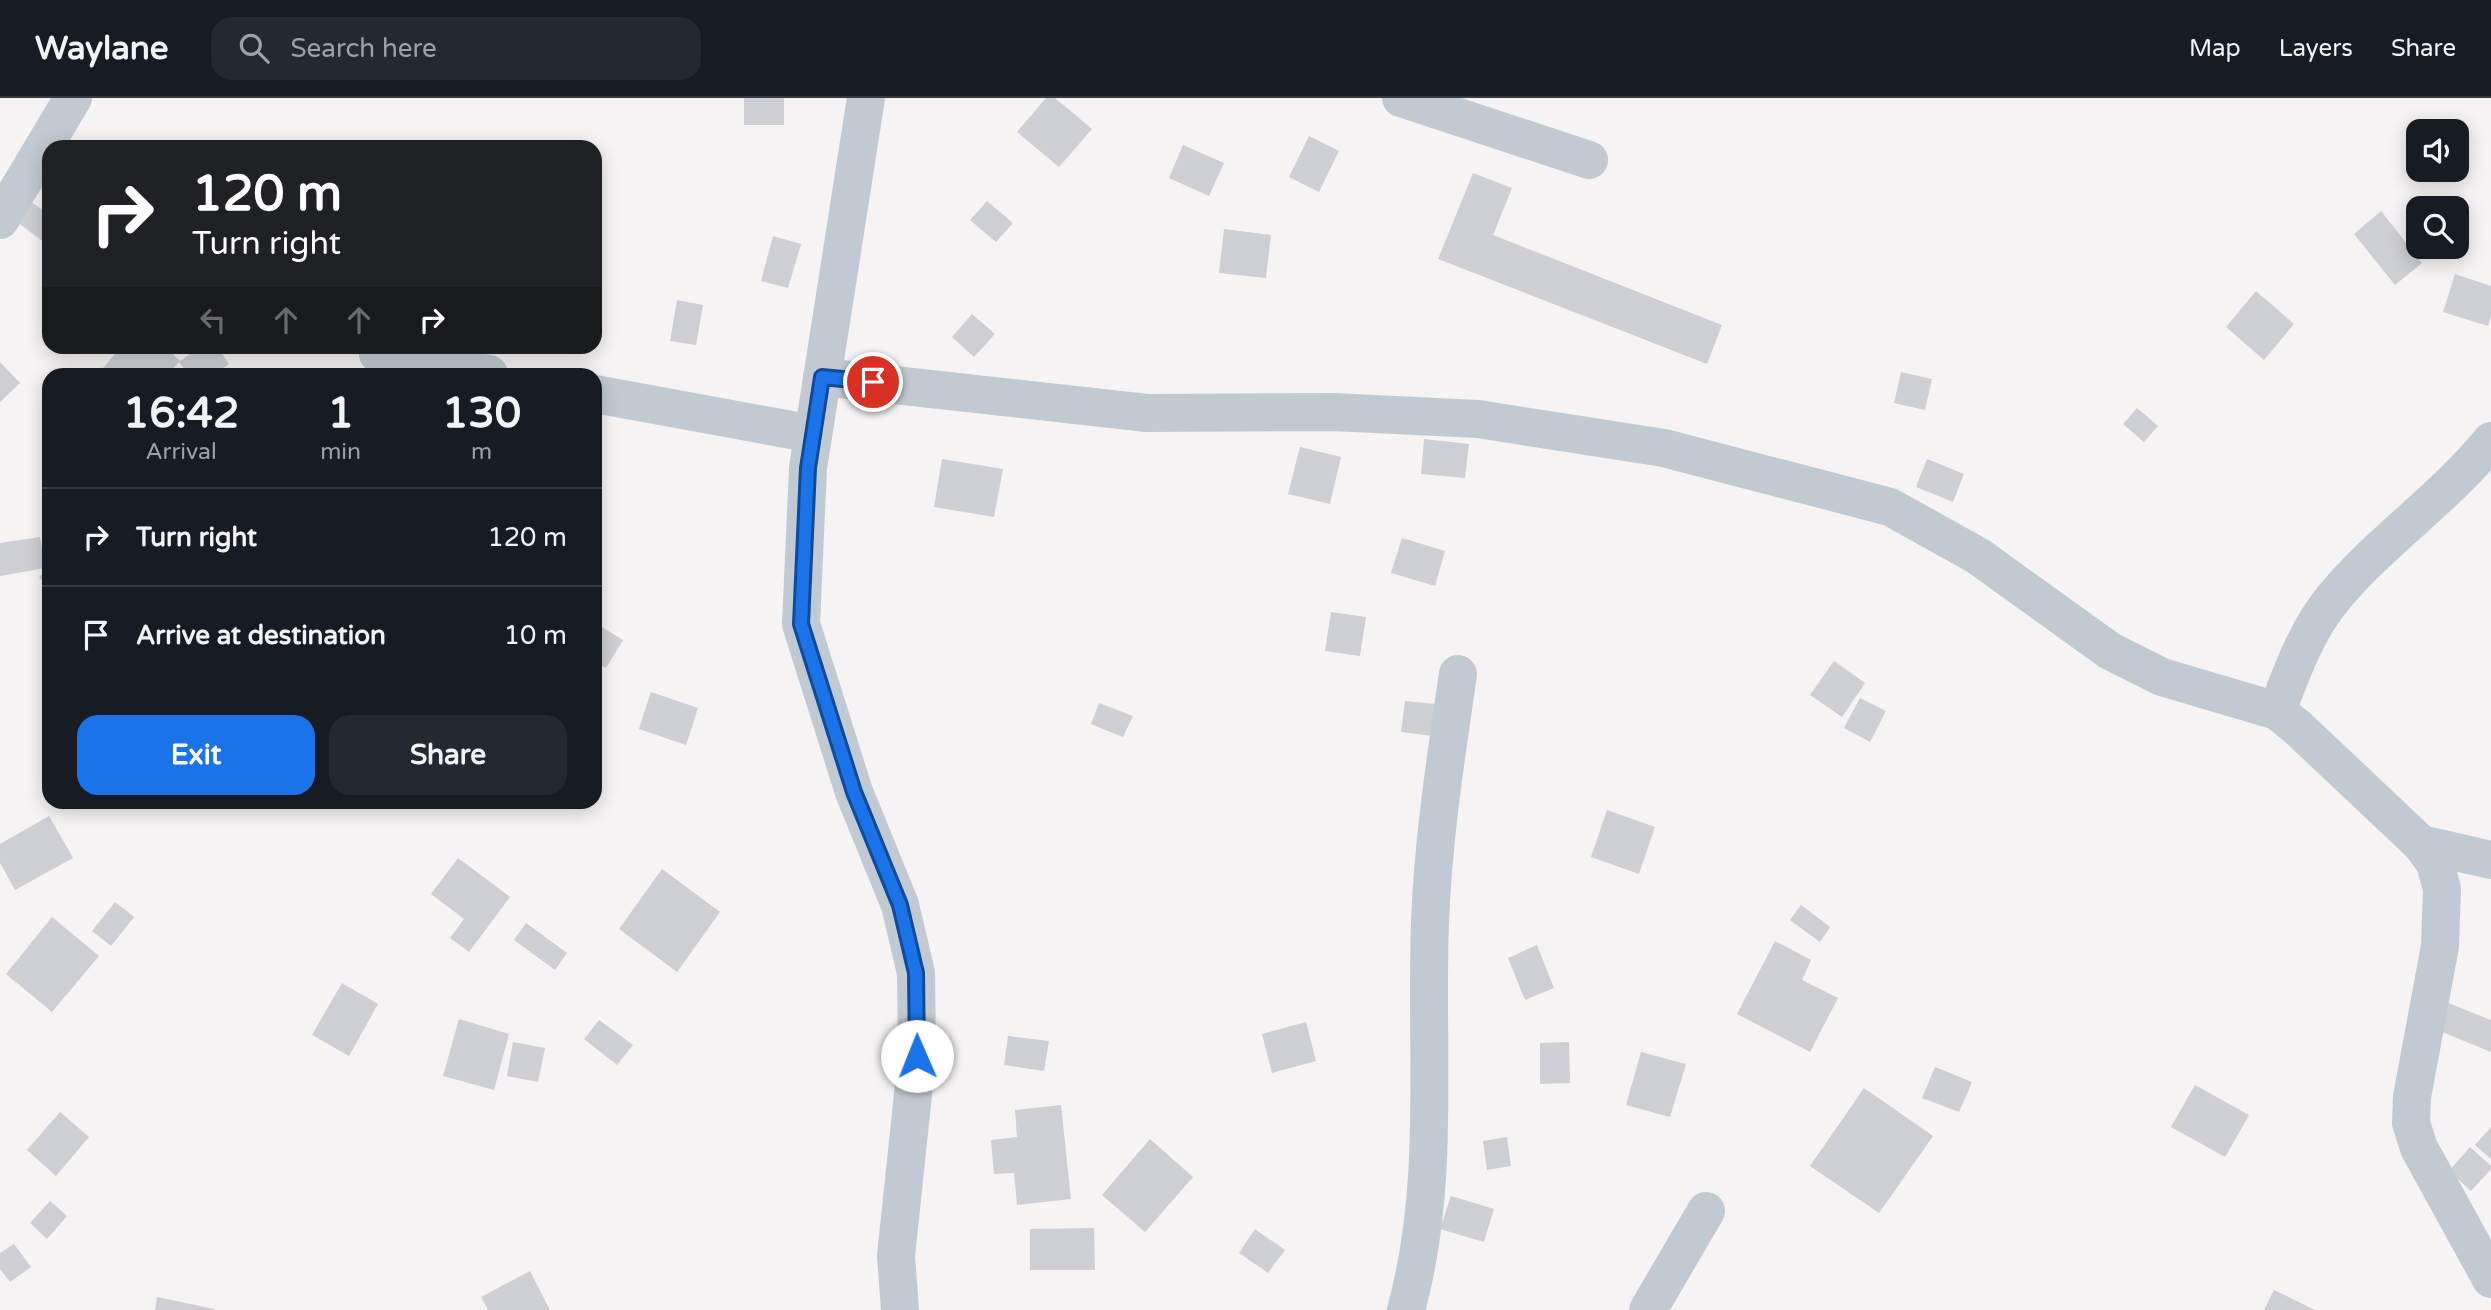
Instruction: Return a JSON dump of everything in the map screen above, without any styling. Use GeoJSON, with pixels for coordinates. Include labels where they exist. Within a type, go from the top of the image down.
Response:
{"type":"FeatureCollection","features":[{"type":"Feature","properties":{"kind":"street"},"geometry":{"type":"LineString","coordinates":[[48,140],[73,98]]}},
{"type":"Feature","properties":{"kind":"street"},"geometry":{"type":"LineString","coordinates":[[866,98],[808,468],[801,624],[854,792],[900,905],[916,973],[917,1056],[896,1256],[900,1310]]}},
{"type":"Feature","properties":{"kind":"street"},"geometry":{"type":"LineString","coordinates":[[1401,98],[1589,160]]}},
{"type":"Feature","properties":{"kind":"street"},"geometry":{"type":"LineString","coordinates":[[0,220],[42,150]]}},
{"type":"Feature","properties":{"kind":"street"},"geometry":{"type":"LineString","coordinates":[[378,354],[456,368]]}},
{"type":"Feature","properties":{"kind":"street"},"geometry":{"type":"LineString","coordinates":[[822,377],[1147,413],[1333,412],[1478,419],[1664,449],[1890,507],[1978,556],[2110,652],[2162,677],[2277,711],[2421,844],[2435,863],[2442,888],[2440,946],[2412,1097],[2411,1123],[2419,1148],[2491,1279]]}},
{"type":"Feature","properties":{"kind":"street"},"geometry":{"type":"LineString","coordinates":[[602,395],[813,434]]}},
{"type":"Feature","properties":{"kind":"street"},"geometry":{"type":"LineString","coordinates":[[2277,711],[2297,656],[2334,597],[2477,458],[2491,441]]}},
{"type":"Feature","properties":{"kind":"street"},"geometry":{"type":"LineString","coordinates":[[1406,1310],[1413,1288],[1428,1178],[1430,924],[1434,846],[1458,674]]}},
{"type":"Feature","properties":{"kind":"street"},"geometry":{"type":"LineString","coordinates":[[2421,844],[2491,860]]}},
{"type":"Feature","properties":{"kind":"street"},"geometry":{"type":"LineString","coordinates":[[1648,1310],[1706,1211]]}},
{"type":"Feature","properties":{"kind":"building"},"geometry":{"type":"Polygon","coordinates":[[[744,98],[784,98],[784,125],[744,125],[744,98]]]}},
{"type":"Feature","properties":{"kind":"building"},"geometry":{"type":"Polygon","coordinates":[[[1046,98],[1055,98],[1092,129],[1059,167],[1017,132],[1046,98]]]}},
{"type":"Feature","properties":{"kind":"building"},"geometry":{"type":"Polygon","coordinates":[[[1309,136],[1339,151],[1319,192],[1289,177],[1309,136]]]}},
{"type":"Feature","properties":{"kind":"building"},"geometry":{"type":"Polygon","coordinates":[[[1183,145],[1224,163],[1209,196],[1169,178],[1183,145]]]}},
{"type":"Feature","properties":{"kind":"building"},"geometry":{"type":"Polygon","coordinates":[[[1473,173],[1512,188],[1493,235],[1722,325],[1707,364],[1438,259],[1473,173]]]}},
{"type":"Feature","properties":{"kind":"building"},"geometry":{"type":"Polygon","coordinates":[[[987,201],[1013,223],[996,242],[970,220],[987,201]]]}},
{"type":"Feature","properties":{"kind":"building"},"geometry":{"type":"Polygon","coordinates":[[[31,202],[42,209],[42,241],[17,222],[31,202]]]}},
{"type":"Feature","properties":{"kind":"building"},"geometry":{"type":"Polygon","coordinates":[[[2381,211],[2406,243],[2406,259],[2419,259],[2422,263],[2395,285],[2354,234],[2381,211]]]}},
{"type":"Feature","properties":{"kind":"building"},"geometry":{"type":"Polygon","coordinates":[[[1224,229],[1271,235],[1266,278],[1219,273],[1224,229]]]}},
{"type":"Feature","properties":{"kind":"building"},"geometry":{"type":"Polygon","coordinates":[[[773,236],[801,244],[788,288],[761,281],[773,236]]]}},
{"type":"Feature","properties":{"kind":"building"},"geometry":{"type":"Polygon","coordinates":[[[2455,274],[2491,286],[2491,316],[2488,326],[2443,312],[2455,274]]]}},
{"type":"Feature","properties":{"kind":"building"},"geometry":{"type":"Polygon","coordinates":[[[2256,291],[2294,324],[2264,360],[2226,327],[2256,291]]]}},
{"type":"Feature","properties":{"kind":"building"},"geometry":{"type":"Polygon","coordinates":[[[677,300],[703,305],[696,345],[670,341],[677,300]]]}},
{"type":"Feature","properties":{"kind":"building"},"geometry":{"type":"Polygon","coordinates":[[[972,314],[995,334],[974,357],[952,337],[972,314]]]}},
{"type":"Feature","properties":{"kind":"building"},"geometry":{"type":"Polygon","coordinates":[[[115,354],[173,354],[180,361],[174,368],[103,368],[115,354]]]}},
{"type":"Feature","properties":{"kind":"building"},"geometry":{"type":"Polygon","coordinates":[[[190,354],[222,354],[229,364],[223,368],[184,368],[179,362],[190,354]]]}},
{"type":"Feature","properties":{"kind":"building"},"geometry":{"type":"Polygon","coordinates":[[[0,362],[20,383],[0,402],[0,362]]]}},
{"type":"Feature","properties":{"kind":"building"},"geometry":{"type":"Polygon","coordinates":[[[1901,372],[1932,379],[1925,410],[1894,403],[1901,372]]]}},
{"type":"Feature","properties":{"kind":"building"},"geometry":{"type":"Polygon","coordinates":[[[2137,408],[2158,426],[2144,442],[2123,424],[2137,408]]]}},
{"type":"Feature","properties":{"kind":"building"},"geometry":{"type":"Polygon","coordinates":[[[1424,439],[1469,444],[1465,478],[1421,474],[1424,439]]]}},
{"type":"Feature","properties":{"kind":"building"},"geometry":{"type":"Polygon","coordinates":[[[1300,447],[1341,457],[1330,504],[1288,494],[1300,447]]]}},
{"type":"Feature","properties":{"kind":"building"},"geometry":{"type":"Polygon","coordinates":[[[942,459],[1003,469],[994,517],[934,507],[942,459]]]}},
{"type":"Feature","properties":{"kind":"building"},"geometry":{"type":"Polygon","coordinates":[[[1927,459],[1964,474],[1953,502],[1916,487],[1927,459]]]}},
{"type":"Feature","properties":{"kind":"building"},"geometry":{"type":"Polygon","coordinates":[[[40,537],[42,569],[0,576],[0,543],[40,537]]]}},
{"type":"Feature","properties":{"kind":"building"},"geometry":{"type":"Polygon","coordinates":[[[1402,538],[1445,551],[1435,586],[1391,573],[1402,538]]]}},
{"type":"Feature","properties":{"kind":"building"},"geometry":{"type":"Polygon","coordinates":[[[1331,612],[1366,617],[1360,656],[1325,651],[1331,612]]]}},
{"type":"Feature","properties":{"kind":"building"},"geometry":{"type":"Polygon","coordinates":[[[602,627],[623,640],[606,668],[602,666],[602,627]]]}},
{"type":"Feature","properties":{"kind":"building"},"geometry":{"type":"Polygon","coordinates":[[[1834,661],[1865,683],[1842,717],[1810,695],[1834,661]]]}},
{"type":"Feature","properties":{"kind":"building"},"geometry":{"type":"Polygon","coordinates":[[[651,692],[698,708],[686,745],[639,729],[651,692]]]}},
{"type":"Feature","properties":{"kind":"building"},"geometry":{"type":"Polygon","coordinates":[[[1860,698],[1886,711],[1870,742],[1844,728],[1860,698]]]}},
{"type":"Feature","properties":{"kind":"building"},"geometry":{"type":"Polygon","coordinates":[[[1405,701],[1447,705],[1442,737],[1401,732],[1405,701]]]}},
{"type":"Feature","properties":{"kind":"building"},"geometry":{"type":"Polygon","coordinates":[[[1099,703],[1133,716],[1123,737],[1091,724],[1099,703]]]}},
{"type":"Feature","properties":{"kind":"building"},"geometry":{"type":"Polygon","coordinates":[[[1607,810],[1655,827],[1639,874],[1591,857],[1607,810]]]}},
{"type":"Feature","properties":{"kind":"building"},"geometry":{"type":"Polygon","coordinates":[[[49,816],[73,858],[15,890],[0,863],[0,844],[49,816]]]}},
{"type":"Feature","properties":{"kind":"building"},"geometry":{"type":"Polygon","coordinates":[[[458,858],[510,897],[469,952],[450,938],[464,919],[431,894],[458,858]]]}},
{"type":"Feature","properties":{"kind":"building"},"geometry":{"type":"Polygon","coordinates":[[[662,869],[720,912],[677,972],[619,929],[662,869]]]}},
{"type":"Feature","properties":{"kind":"building"},"geometry":{"type":"Polygon","coordinates":[[[115,902],[134,917],[111,946],[92,931],[115,902]]]}},
{"type":"Feature","properties":{"kind":"building"},"geometry":{"type":"Polygon","coordinates":[[[1801,905],[1830,927],[1820,942],[1790,920],[1801,905]]]}},
{"type":"Feature","properties":{"kind":"building"},"geometry":{"type":"Polygon","coordinates":[[[52,917],[99,956],[52,1012],[6,974],[52,917]]]}},
{"type":"Feature","properties":{"kind":"building"},"geometry":{"type":"Polygon","coordinates":[[[526,923],[567,953],[555,970],[514,940],[526,923]]]}},
{"type":"Feature","properties":{"kind":"building"},"geometry":{"type":"Polygon","coordinates":[[[1775,941],[1811,960],[1802,980],[1838,998],[1810,1052],[1737,1014],[1775,941]]]}},
{"type":"Feature","properties":{"kind":"building"},"geometry":{"type":"Polygon","coordinates":[[[1537,945],[1554,988],[1525,1000],[1508,958],[1537,945]]]}},
{"type":"Feature","properties":{"kind":"building"},"geometry":{"type":"Polygon","coordinates":[[[342,983],[378,1004],[349,1056],[312,1035],[342,983]]]}},
{"type":"Feature","properties":{"kind":"building"},"geometry":{"type":"Polygon","coordinates":[[[2446,1002],[2491,1020],[2491,1052],[2435,1029],[2446,1002]]]}},
{"type":"Feature","properties":{"kind":"building"},"geometry":{"type":"Polygon","coordinates":[[[459,1019],[509,1034],[494,1090],[443,1076],[459,1019]]]}},
{"type":"Feature","properties":{"kind":"building"},"geometry":{"type":"Polygon","coordinates":[[[599,1020],[633,1045],[617,1065],[584,1039],[599,1020]]]}},
{"type":"Feature","properties":{"kind":"building"},"geometry":{"type":"Polygon","coordinates":[[[1306,1022],[1316,1061],[1272,1073],[1262,1034],[1306,1022]]]}},
{"type":"Feature","properties":{"kind":"building"},"geometry":{"type":"Polygon","coordinates":[[[1008,1036],[1049,1041],[1044,1071],[1004,1065],[1008,1036]]]}},
{"type":"Feature","properties":{"kind":"building"},"geometry":{"type":"Polygon","coordinates":[[[513,1042],[545,1048],[538,1082],[507,1076],[513,1042]]]}},
{"type":"Feature","properties":{"kind":"building"},"geometry":{"type":"Polygon","coordinates":[[[1569,1042],[1570,1083],[1540,1084],[1540,1043],[1569,1042]]]}},
{"type":"Feature","properties":{"kind":"building"},"geometry":{"type":"Polygon","coordinates":[[[1641,1052],[1686,1064],[1670,1117],[1626,1105],[1641,1052]]]}},
{"type":"Feature","properties":{"kind":"building"},"geometry":{"type":"Polygon","coordinates":[[[1935,1067],[1972,1082],[1959,1112],[1922,1098],[1935,1067]]]}},
{"type":"Feature","properties":{"kind":"building"},"geometry":{"type":"Polygon","coordinates":[[[2195,1085],[2249,1115],[2225,1157],[2171,1127],[2195,1085]]]}},
{"type":"Feature","properties":{"kind":"building"},"geometry":{"type":"Polygon","coordinates":[[[1864,1088],[1933,1136],[1879,1213],[1810,1166],[1864,1088]]]}},
{"type":"Feature","properties":{"kind":"building"},"geometry":{"type":"Polygon","coordinates":[[[1061,1105],[1071,1199],[1017,1205],[1014,1173],[994,1174],[991,1140],[1017,1137],[1015,1110],[1061,1105]]]}},
{"type":"Feature","properties":{"kind":"building"},"geometry":{"type":"Polygon","coordinates":[[[60,1112],[89,1137],[56,1176],[27,1150],[60,1112]]]}},
{"type":"Feature","properties":{"kind":"building"},"geometry":{"type":"Polygon","coordinates":[[[2491,1127],[2491,1159],[2475,1145],[2491,1127]]]}},
{"type":"Feature","properties":{"kind":"building"},"geometry":{"type":"Polygon","coordinates":[[[1507,1137],[1511,1166],[1487,1170],[1483,1141],[1507,1137]]]}},
{"type":"Feature","properties":{"kind":"building"},"geometry":{"type":"Polygon","coordinates":[[[1150,1139],[1193,1177],[1145,1232],[1102,1195],[1150,1139]]]}},
{"type":"Feature","properties":{"kind":"building"},"geometry":{"type":"Polygon","coordinates":[[[2470,1147],[2491,1166],[2471,1191],[2449,1171],[2470,1147]]]}},
{"type":"Feature","properties":{"kind":"building"},"geometry":{"type":"Polygon","coordinates":[[[1451,1196],[1494,1209],[1484,1242],[1440,1229],[1451,1196]]]}},
{"type":"Feature","properties":{"kind":"building"},"geometry":{"type":"Polygon","coordinates":[[[50,1201],[67,1216],[47,1239],[30,1223],[50,1201]]]}},
{"type":"Feature","properties":{"kind":"building"},"geometry":{"type":"Polygon","coordinates":[[[1094,1228],[1095,1270],[1030,1270],[1030,1229],[1094,1228]]]}},
{"type":"Feature","properties":{"kind":"building"},"geometry":{"type":"Polygon","coordinates":[[[1255,1229],[1285,1250],[1268,1273],[1239,1253],[1255,1229]]]}},
{"type":"Feature","properties":{"kind":"building"},"geometry":{"type":"Polygon","coordinates":[[[14,1244],[31,1267],[10,1282],[0,1269],[0,1253],[14,1244]]]}},
{"type":"Feature","properties":{"kind":"building"},"geometry":{"type":"Polygon","coordinates":[[[530,1271],[550,1310],[488,1310],[481,1297],[530,1271]]]}},
{"type":"Feature","properties":{"kind":"building"},"geometry":{"type":"Polygon","coordinates":[[[2274,1290],[2315,1310],[2264,1310],[2274,1290]]]}},
{"type":"Feature","properties":{"kind":"building"},"geometry":{"type":"Polygon","coordinates":[[[157,1297],[214,1309],[214,1310],[155,1310],[157,1297]]]}},
{"type":"Feature","properties":{"kind":"route"},"geometry":{"type":"LineString","coordinates":[[873,382],[822,377],[808,468],[801,624],[854,792],[900,905],[916,973],[917,1056]]}}]}
